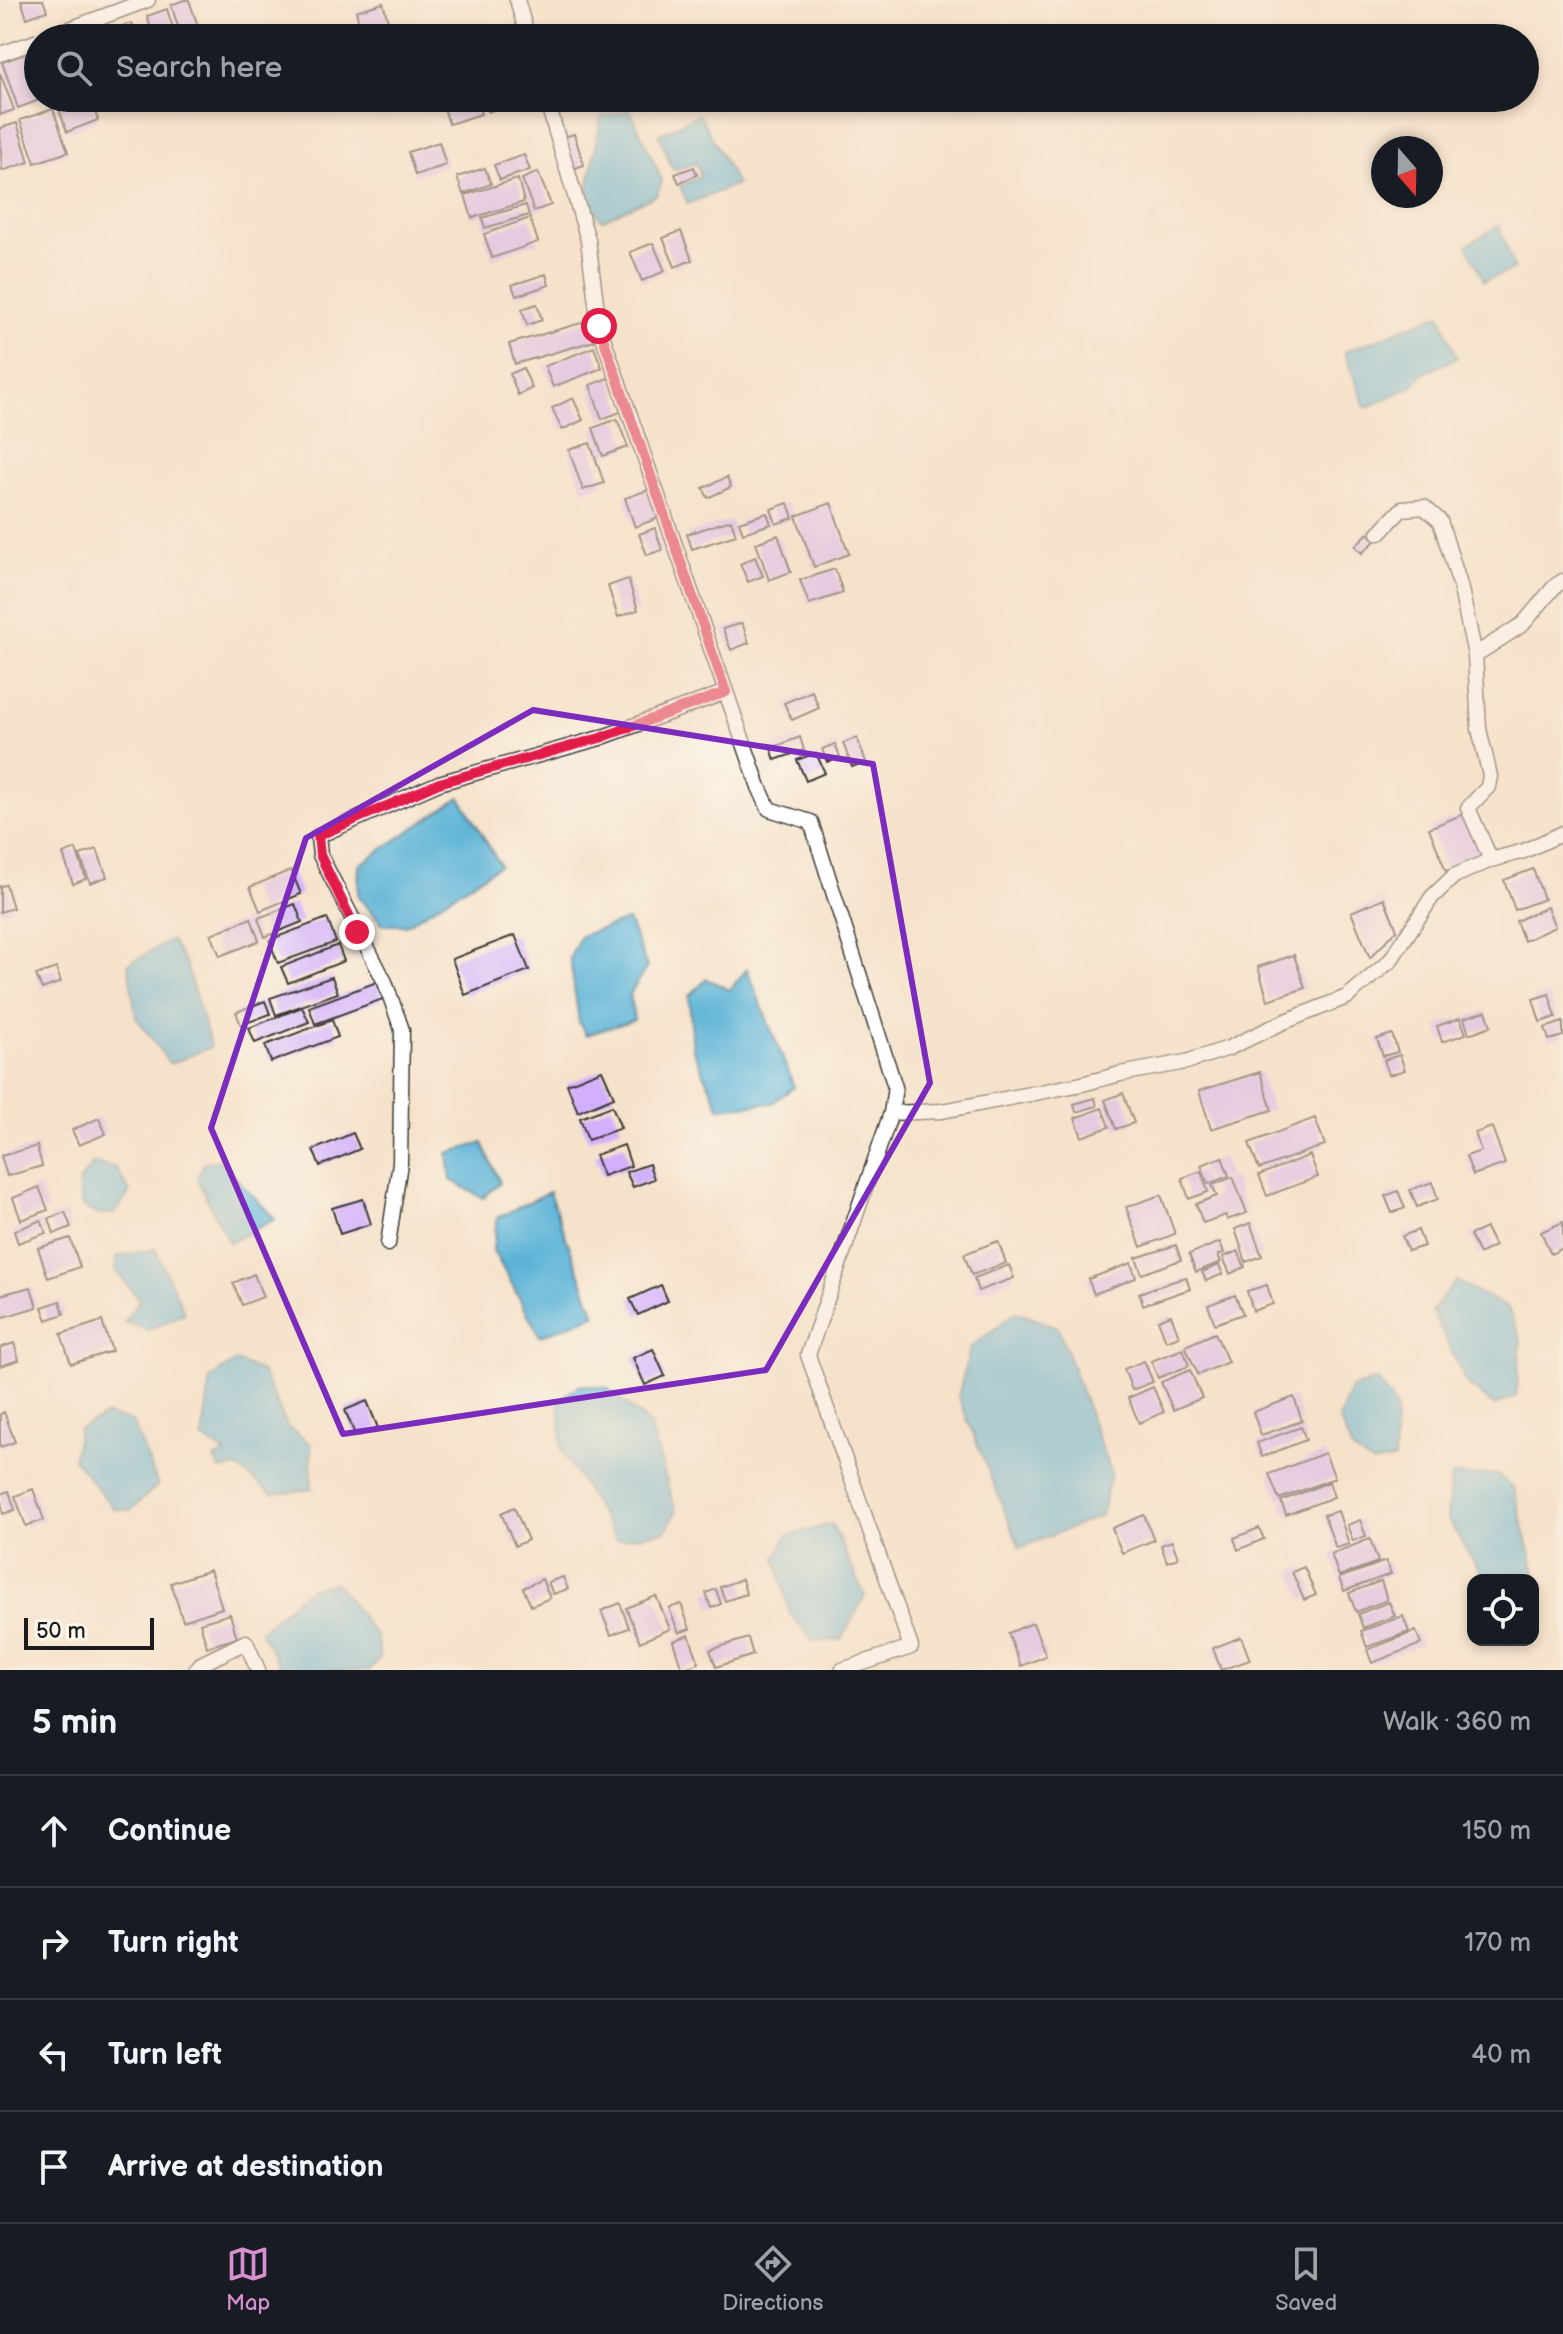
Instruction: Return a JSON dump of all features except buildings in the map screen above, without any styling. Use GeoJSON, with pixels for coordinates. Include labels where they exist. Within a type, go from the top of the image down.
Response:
{"type":"FeatureCollection","features":[{"type":"Feature","properties":{"kind":"street"},"geometry":{"type":"LineString","coordinates":[[83,24],[148,0]]}},
{"type":"Feature","properties":{"kind":"street"},"geometry":{"type":"LineString","coordinates":[[517,0],[524,24]]}},
{"type":"Feature","properties":{"kind":"street"},"geometry":{"type":"LineString","coordinates":[[0,54],[24,46]]}},
{"type":"Feature","properties":{"kind":"street"},"geometry":{"type":"LineString","coordinates":[[550,112],[588,240],[599,326],[726,692],[769,809],[811,822],[895,1087],[891,1113],[808,1355],[911,1647],[842,1670]]}},
{"type":"Feature","properties":{"kind":"street"},"geometry":{"type":"LineString","coordinates":[[1379,533],[1402,509],[1424,507],[1440,521],[1460,585],[1475,655],[1479,729],[1490,776],[1488,787],[1468,808],[1491,860]]}},
{"type":"Feature","properties":{"kind":"street"},"geometry":{"type":"LineString","coordinates":[[1475,655],[1523,624],[1555,586],[1563,581]]}},
{"type":"Feature","properties":{"kind":"street"},"geometry":{"type":"LineString","coordinates":[[388,1244],[400,1163],[402,1030],[385,982],[320,855],[318,836],[439,783],[600,738],[726,692]]}},
{"type":"Feature","properties":{"kind":"street"},"geometry":{"type":"LineString","coordinates":[[891,1113],[942,1111],[1186,1062],[1229,1048],[1347,997],[1390,961],[1432,897],[1454,876],[1491,860],[1524,851],[1563,833]]}},
{"type":"Feature","properties":{"kind":"street"},"geometry":{"type":"LineString","coordinates":[[196,1670],[201,1664],[246,1642],[258,1670]]}},
{"type":"Feature","properties":{"kind":"highlighted area"},"geometry":{"type":"Polygon","coordinates":[[[533,710],[873,764],[930,1083],[766,1370],[343,1434],[211,1128],[306,838],[533,710]]]}},
{"type":"Feature","properties":{"kind":"water"},"geometry":{"type":"Polygon","coordinates":[[[631,112],[662,180],[657,195],[602,220],[586,201],[601,117],[631,112]]]}},
{"type":"Feature","properties":{"kind":"water"},"geometry":{"type":"Polygon","coordinates":[[[699,114],[737,184],[688,204],[680,186],[701,176],[696,163],[673,170],[659,135],[699,114]]]}},
{"type":"Feature","properties":{"kind":"water"},"geometry":{"type":"Polygon","coordinates":[[[1499,226],[1514,269],[1484,281],[1467,245],[1499,226]]]}},
{"type":"Feature","properties":{"kind":"water"},"geometry":{"type":"Polygon","coordinates":[[[1440,314],[1457,358],[1422,374],[1413,386],[1366,408],[1344,352],[1440,314]]]}},
{"type":"Feature","properties":{"kind":"water"},"geometry":{"type":"Polygon","coordinates":[[[460,797],[500,865],[406,925],[384,925],[358,897],[359,865],[460,797]]]}},
{"type":"Feature","properties":{"kind":"water"},"geometry":{"type":"Polygon","coordinates":[[[628,920],[647,967],[630,994],[634,1020],[586,1035],[579,1022],[570,958],[580,936],[628,920]]]}},
{"type":"Feature","properties":{"kind":"water"},"geometry":{"type":"Polygon","coordinates":[[[171,940],[186,965],[211,1047],[170,1064],[136,1017],[128,964],[171,940]]]}},
{"type":"Feature","properties":{"kind":"water"},"geometry":{"type":"Polygon","coordinates":[[[747,969],[794,1087],[772,1103],[720,1108],[693,1050],[689,996],[707,979],[730,990],[747,969]]]}},
{"type":"Feature","properties":{"kind":"water"},"geometry":{"type":"Polygon","coordinates":[[[483,1143],[500,1183],[483,1198],[451,1180],[448,1153],[483,1143]]]}},
{"type":"Feature","properties":{"kind":"water"},"geometry":{"type":"Polygon","coordinates":[[[219,1160],[275,1219],[229,1243],[197,1179],[204,1163],[219,1160]]]}},
{"type":"Feature","properties":{"kind":"water"},"geometry":{"type":"Polygon","coordinates":[[[93,1163],[116,1168],[130,1192],[114,1214],[96,1214],[82,1206],[78,1183],[93,1163]]]}},
{"type":"Feature","properties":{"kind":"water"},"geometry":{"type":"Polygon","coordinates":[[[549,1192],[595,1315],[540,1336],[493,1250],[497,1218],[549,1192]]]}},
{"type":"Feature","properties":{"kind":"water"},"geometry":{"type":"Polygon","coordinates":[[[155,1249],[185,1313],[148,1330],[124,1322],[140,1300],[115,1271],[116,1257],[155,1249]]]}},
{"type":"Feature","properties":{"kind":"water"},"geometry":{"type":"Polygon","coordinates":[[[1456,1281],[1508,1308],[1521,1340],[1516,1396],[1495,1406],[1467,1384],[1432,1311],[1456,1281]]]}},
{"type":"Feature","properties":{"kind":"water"},"geometry":{"type":"Polygon","coordinates":[[[1016,1312],[1058,1327],[1111,1474],[1101,1516],[1020,1548],[958,1397],[970,1348],[1016,1312]]]}},
{"type":"Feature","properties":{"kind":"water"},"geometry":{"type":"Polygon","coordinates":[[[236,1361],[262,1372],[287,1426],[311,1444],[312,1489],[272,1494],[237,1467],[220,1470],[214,1459],[226,1454],[202,1438],[211,1377],[236,1361]]]}},
{"type":"Feature","properties":{"kind":"water"},"geometry":{"type":"Polygon","coordinates":[[[1378,1380],[1396,1408],[1394,1460],[1372,1464],[1352,1450],[1339,1419],[1351,1388],[1378,1380]]]}},
{"type":"Feature","properties":{"kind":"water"},"geometry":{"type":"Polygon","coordinates":[[[580,1385],[607,1388],[649,1423],[676,1512],[666,1531],[616,1540],[562,1450],[559,1400],[580,1385]]]}},
{"type":"Feature","properties":{"kind":"water"},"geometry":{"type":"Polygon","coordinates":[[[106,1415],[133,1422],[158,1485],[131,1510],[114,1509],[73,1458],[79,1429],[106,1415]]]}},
{"type":"Feature","properties":{"kind":"water"},"geometry":{"type":"Polygon","coordinates":[[[1497,1474],[1514,1489],[1535,1574],[1481,1574],[1447,1518],[1451,1476],[1497,1474]]]}},
{"type":"Feature","properties":{"kind":"water"},"geometry":{"type":"Polygon","coordinates":[[[832,1524],[865,1596],[841,1640],[813,1641],[790,1614],[776,1558],[787,1536],[832,1524]]]}},
{"type":"Feature","properties":{"kind":"water"},"geometry":{"type":"Polygon","coordinates":[[[336,1583],[376,1636],[380,1657],[370,1670],[282,1670],[260,1631],[309,1588],[336,1583]]]}},
{"type":"Feature","properties":{"kind":"route"},"geometry":{"type":"LineString","coordinates":[[357,932],[320,855],[318,836],[439,783],[494,765],[600,738],[726,692],[599,326]]}}]}
